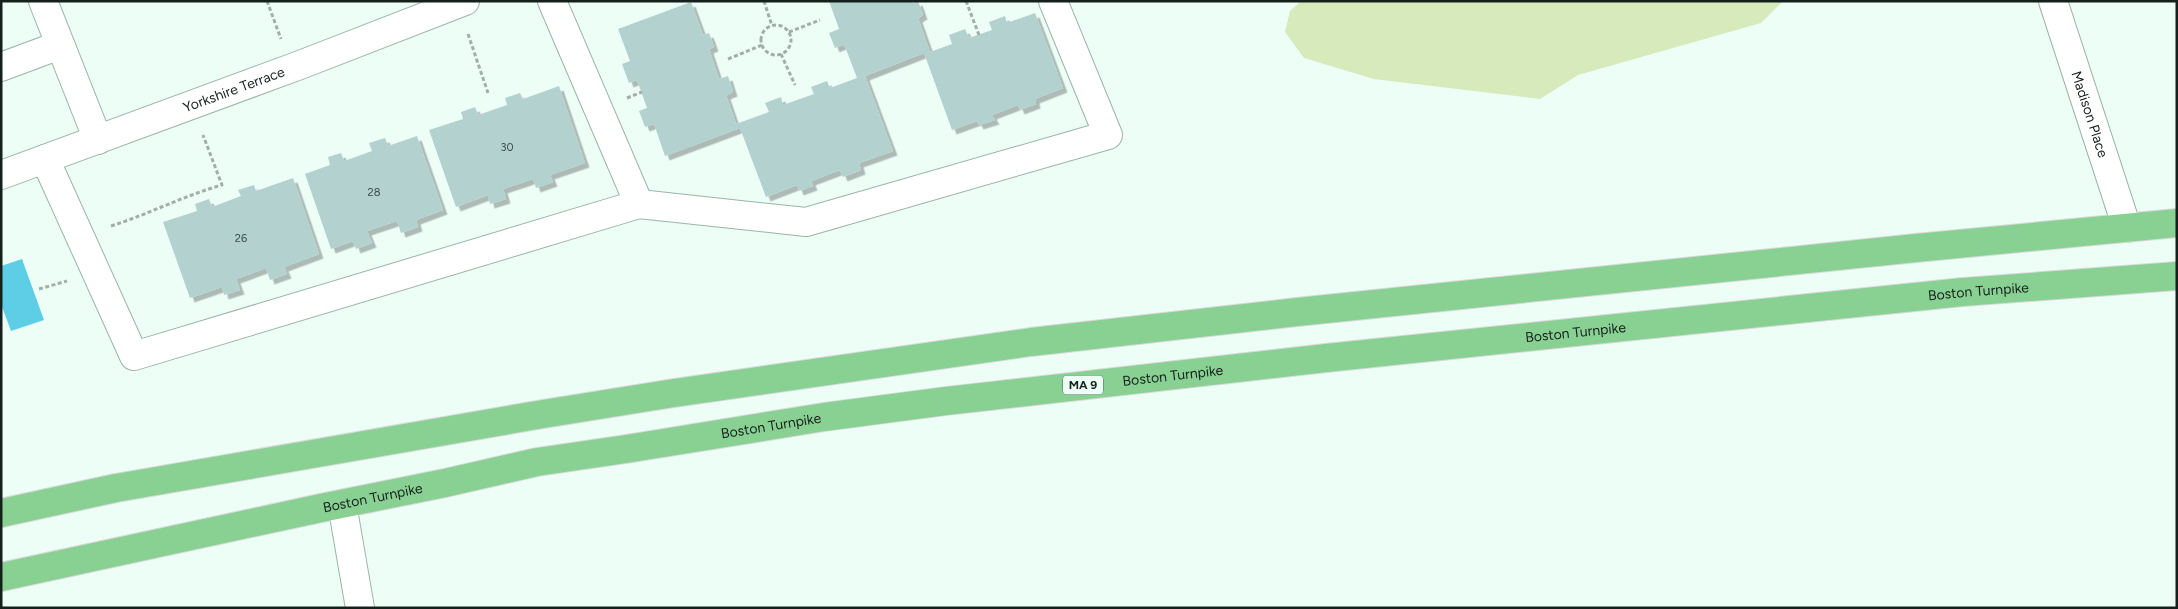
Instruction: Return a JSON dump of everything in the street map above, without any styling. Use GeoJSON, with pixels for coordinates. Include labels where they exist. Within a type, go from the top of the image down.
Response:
{"type":"FeatureCollection","features":[{"type":"Feature","properties":{"kind":"highway"},"geometry":{"type":"LineString","coordinates":[[1,512],[116,488],[544,414],[674,393],[1048,340],[1297,312],[2177,223]]}},
{"type":"Feature","properties":{"kind":"highway","name":"Boston Turnpike"},"geometry":{"type":"LineString","coordinates":[[1,577],[342,504],[445,484],[537,462],[824,416],[1326,358],[1953,293],[2177,276]]}},
{"type":"Feature","properties":{"kind":"street"},"geometry":{"type":"LineString","coordinates":[[43,1],[98,140]]}},
{"type":"Feature","properties":{"kind":"street","name":"Yorkshire Terrace"},"geometry":{"type":"LineString","coordinates":[[1,175],[300,65],[465,1]]}},
{"type":"Feature","properties":{"kind":"street"},"geometry":{"type":"LineString","coordinates":[[552,1],[639,204]]}},
{"type":"Feature","properties":{"kind":"street"},"geometry":{"type":"LineString","coordinates":[[45,159],[134,356],[639,204],[806,222],[1108,135],[1053,1]]}},
{"type":"Feature","properties":{"kind":"street","name":"Madison Place"},"geometry":{"type":"LineString","coordinates":[[2053,1],[2127,228]]}},
{"type":"Feature","properties":{"kind":"street"},"geometry":{"type":"LineString","coordinates":[[1,68],[60,45]]}},
{"type":"Feature","properties":{"kind":"street"},"geometry":{"type":"LineString","coordinates":[[342,504],[360,608]]}},
{"type":"Feature","properties":{"kind":"path"},"geometry":{"type":"LineString","coordinates":[[267,1],[281,39]]}},
{"type":"Feature","properties":{"kind":"path"},"geometry":{"type":"LineString","coordinates":[[764,1],[772,26]]}},
{"type":"Feature","properties":{"kind":"path"},"geometry":{"type":"LineString","coordinates":[[966,1],[978,35]]}},
{"type":"Feature","properties":{"kind":"path"},"geometry":{"type":"LineString","coordinates":[[789,32],[820,20]]}},
{"type":"Feature","properties":{"kind":"path"},"geometry":{"type":"LineString","coordinates":[[772,26],[783,26],[789,32],[791,38],[789,47],[781,54],[772,54],[762,45],[763,34],[772,26]]}},
{"type":"Feature","properties":{"kind":"path"},"geometry":{"type":"LineString","coordinates":[[468,34],[488,93]]}},
{"type":"Feature","properties":{"kind":"path"},"geometry":{"type":"LineString","coordinates":[[728,59],[762,45]]}},
{"type":"Feature","properties":{"kind":"path"},"geometry":{"type":"LineString","coordinates":[[781,54],[795,86]]}},
{"type":"Feature","properties":{"kind":"path"},"geometry":{"type":"LineString","coordinates":[[635,95],[642,92]]}},
{"type":"Feature","properties":{"kind":"path"},"geometry":{"type":"LineString","coordinates":[[140,216],[192,193],[222,184],[203,134]]}},
{"type":"Feature","properties":{"kind":"path"},"geometry":{"type":"LineString","coordinates":[[40,290],[55,285]]}},
{"type":"Feature","properties":{"kind":"green space"},"geometry":{"type":"Polygon","coordinates":[[[1301,1],[1783,1],[1761,23],[1578,75],[1540,99],[1374,79],[1304,58],[1285,32],[1290,11],[1301,1]]]}},
{"type":"Feature","properties":{"kind":"water"},"geometry":{"type":"Polygon","coordinates":[[[22,259],[44,320],[11,331],[1,304],[1,266],[22,259]]]}},
{"type":"Feature","properties":{"kind":"building"},"geometry":{"type":"Polygon","coordinates":[[[829,1],[912,1],[913,3],[918,1],[923,15],[918,18],[930,52],[952,44],[949,35],[965,29],[969,38],[992,30],[989,22],[1005,16],[1007,23],[1035,13],[1063,88],[1035,99],[1036,104],[1020,110],[1018,105],[992,115],[995,120],[979,125],[977,121],[952,130],[924,53],[865,76],[893,151],[859,163],[861,170],[843,177],[840,170],[811,181],[813,186],[799,191],[797,185],[766,197],[740,128],[665,156],[654,124],[645,127],[639,111],[647,108],[637,80],[629,83],[622,64],[630,61],[618,29],[691,2],[703,35],[709,33],[714,47],[709,49],[719,79],[728,76],[733,92],[726,95],[736,124],[769,112],[765,103],[781,97],[783,105],[814,94],[811,87],[827,81],[830,88],[857,78],[844,44],[835,48],[829,33],[839,29],[829,1]]]}},
{"type":"Feature","properties":{"kind":"building"},"geometry":{"type":"Polygon","coordinates":[[[559,86],[585,163],[550,175],[553,182],[536,188],[533,179],[503,189],[506,199],[490,204],[488,195],[456,207],[429,130],[463,119],[461,112],[475,107],[478,115],[507,105],[505,98],[520,93],[523,99],[559,86]]]}},
{"type":"Feature","properties":{"kind":"building"},"geometry":{"type":"Polygon","coordinates":[[[417,136],[443,210],[416,220],[418,227],[401,233],[397,221],[367,231],[372,243],[356,249],[353,241],[331,249],[305,174],[330,165],[328,157],[341,153],[344,161],[372,151],[369,143],[385,138],[388,146],[417,136]]]}},
{"type":"Feature","properties":{"kind":"building"},"geometry":{"type":"Polygon","coordinates":[[[293,178],[319,254],[284,267],[287,274],[270,280],[266,268],[236,279],[240,290],[224,295],[222,287],[190,298],[163,222],[197,211],[195,204],[209,199],[212,207],[241,196],[238,190],[254,185],[256,191],[293,178]]]}}]}
